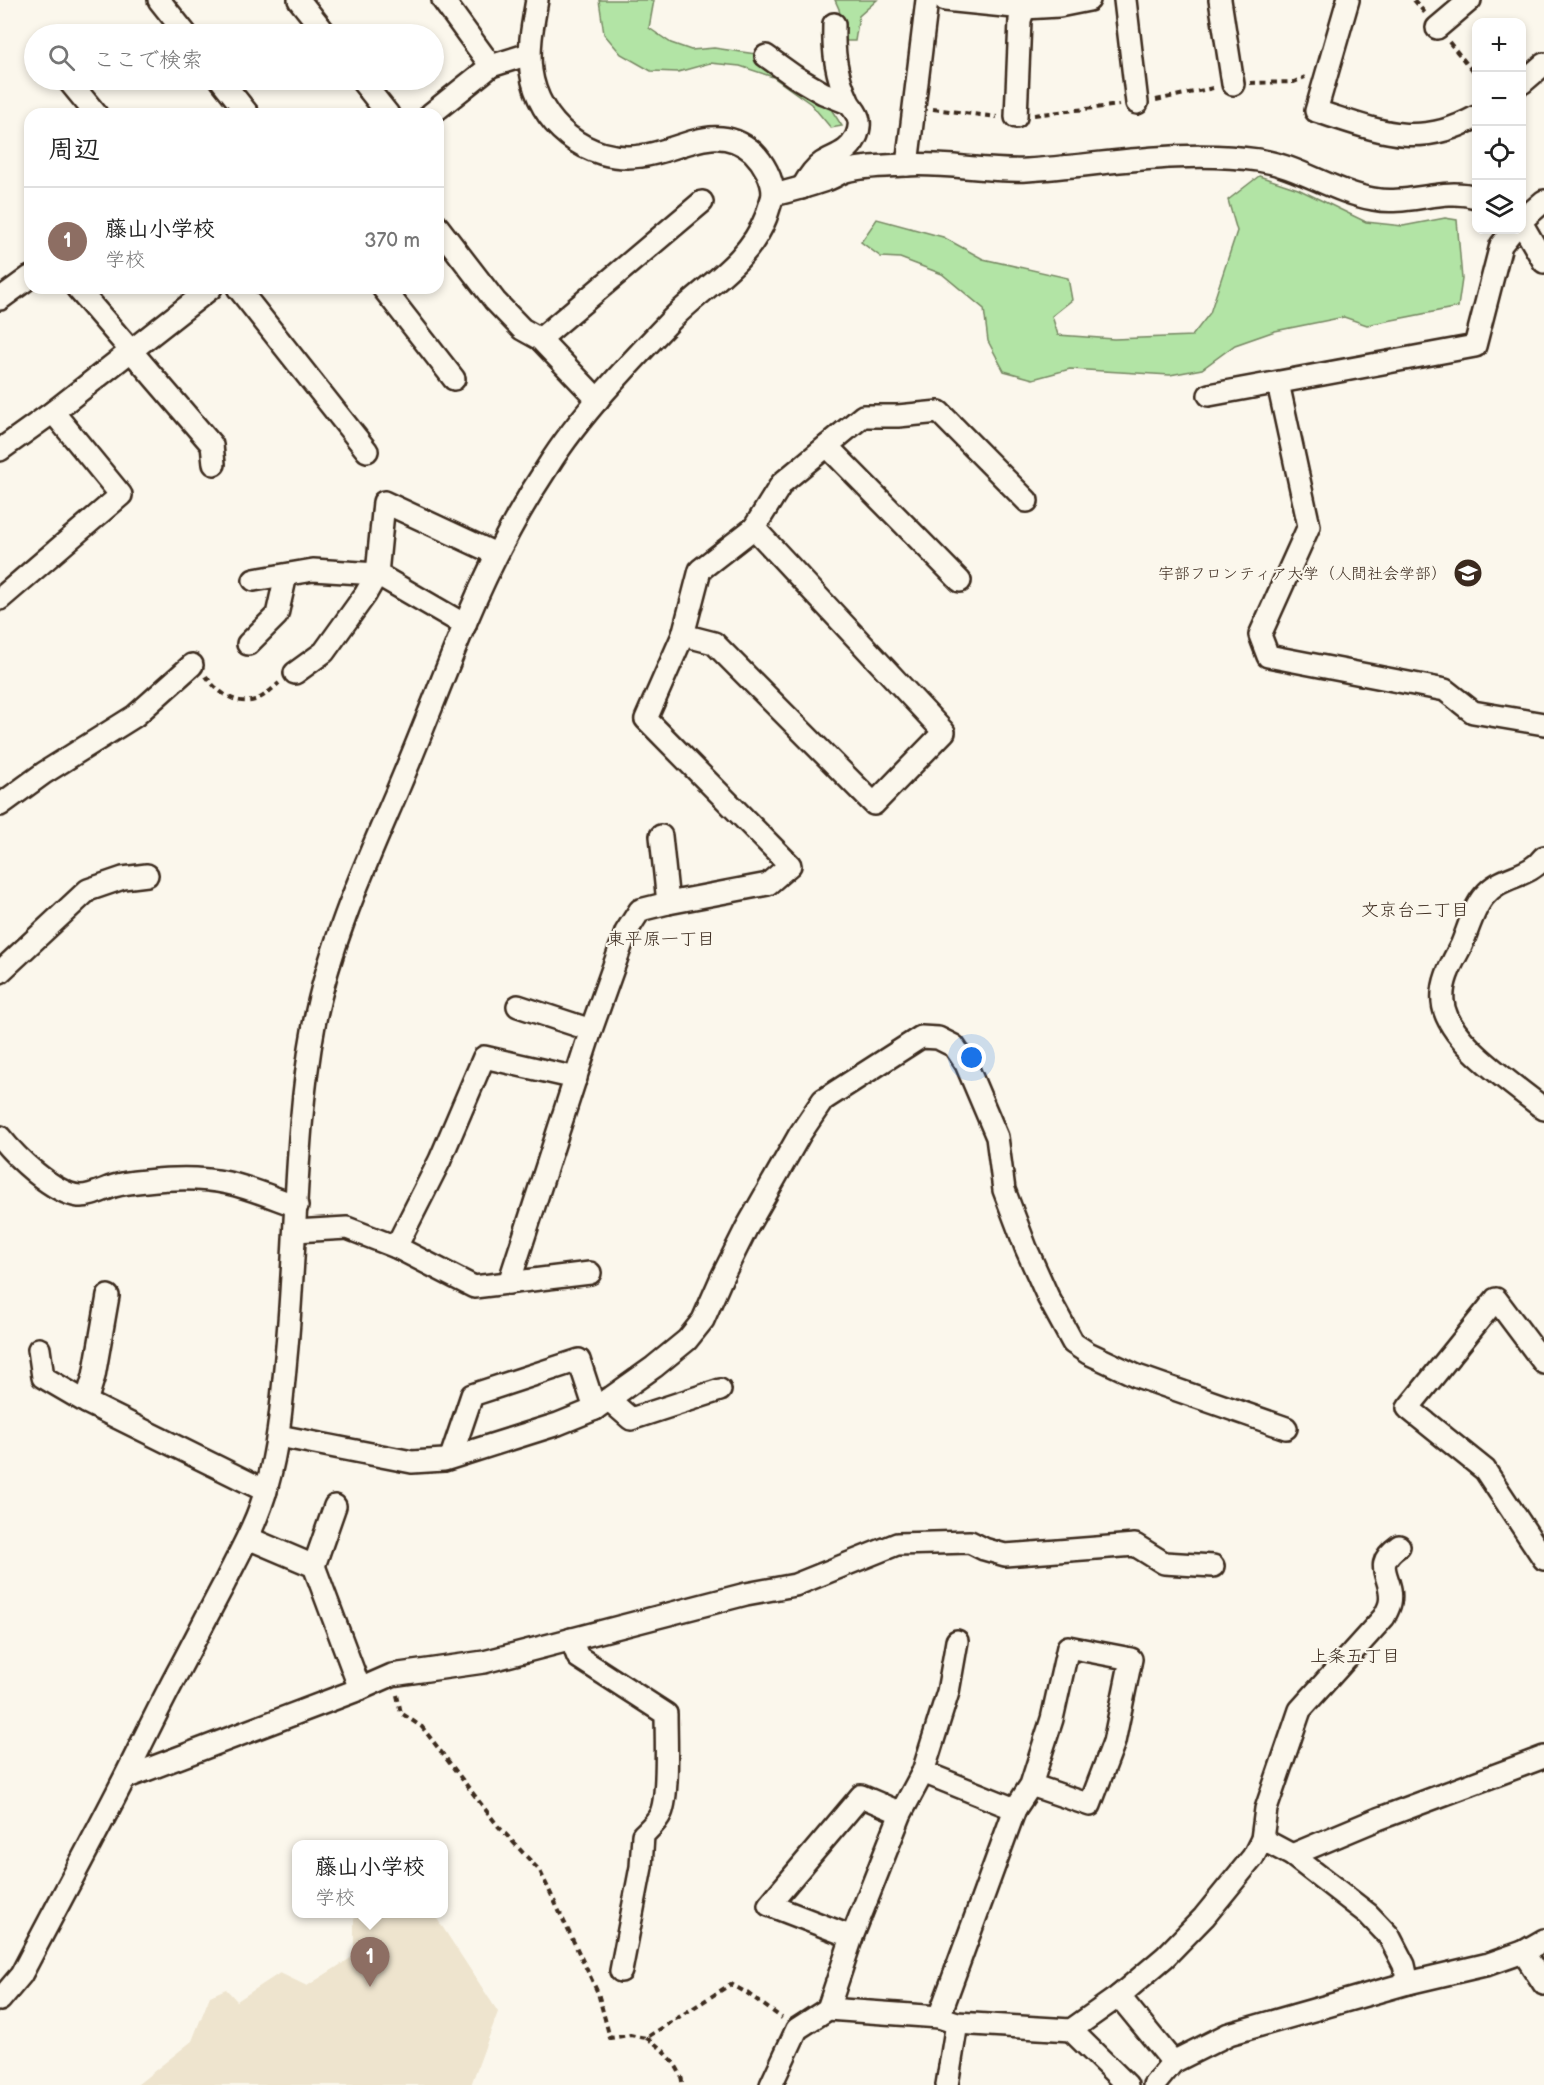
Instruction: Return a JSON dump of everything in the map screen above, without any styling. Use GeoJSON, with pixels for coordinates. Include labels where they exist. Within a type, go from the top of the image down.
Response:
{"type":"FeatureCollection","features":[{"type":"Feature","properties":{"kind":"street"},"geometry":{"type":"LineString","coordinates":[[159,0],[178,24]]}},
{"type":"Feature","properties":{"kind":"street"},"geometry":{"type":"LineString","coordinates":[[299,0],[318,24]]}},
{"type":"Feature","properties":{"kind":"street"},"geometry":{"type":"LineString","coordinates":[[443,0],[491,66]]}},
{"type":"Feature","properties":{"kind":"street"},"geometry":{"type":"LineString","coordinates":[[0,2001],[21,1975],[125,1778],[248,1538],[266,1491],[279,1436],[305,1089],[314,1023],[333,949],[465,625],[496,554],[550,461],[598,400],[675,315],[729,271],[751,246],[764,223],[773,195],[768,174],[761,160],[745,146],[729,138],[711,137],[638,157],[618,157],[595,152],[578,144],[560,131],[537,96],[531,77],[529,54],[537,0]]}},
{"type":"Feature","properties":{"kind":"street"},"geometry":{"type":"LineString","coordinates":[[908,165],[927,0]]}},
{"type":"Feature","properties":{"kind":"street"},"geometry":{"type":"LineString","coordinates":[[945,0],[1059,6],[1089,0]]}},
{"type":"Feature","properties":{"kind":"street"},"geometry":{"type":"LineString","coordinates":[[1125,0],[1137,104]]}},
{"type":"Feature","properties":{"kind":"street"},"geometry":{"type":"LineString","coordinates":[[1221,0],[1233,84]]}},
{"type":"Feature","properties":{"kind":"street"},"geometry":{"type":"LineString","coordinates":[[1348,0],[1316,111],[1385,133],[1422,136],[1443,132],[1472,119]]}},
{"type":"Feature","properties":{"kind":"street"},"geometry":{"type":"LineString","coordinates":[[1437,28],[1470,0]]}},
{"type":"Feature","properties":{"kind":"street"},"geometry":{"type":"LineString","coordinates":[[1016,117],[1020,20],[1025,4]]}},
{"type":"Feature","properties":{"kind":"street"},"geometry":{"type":"LineString","coordinates":[[802,188],[808,177],[821,164],[845,152],[855,138],[860,124],[858,114],[849,103],[833,52],[834,24]]}},
{"type":"Feature","properties":{"kind":"street"},"geometry":{"type":"LineString","coordinates":[[438,108],[491,66],[529,54]]}},
{"type":"Feature","properties":{"kind":"street"},"geometry":{"type":"LineString","coordinates":[[766,57],[813,87],[849,103]]}},
{"type":"Feature","properties":{"kind":"street"},"geometry":{"type":"LineString","coordinates":[[1526,79],[1544,64]]}},
{"type":"Feature","properties":{"kind":"street"},"geometry":{"type":"LineString","coordinates":[[76,90],[91,108]]}},
{"type":"Feature","properties":{"kind":"street"},"geometry":{"type":"LineString","coordinates":[[229,90],[243,108]]}},
{"type":"Feature","properties":{"kind":"street"},"geometry":{"type":"LineString","coordinates":[[369,90],[383,108]]}},
{"type":"Feature","properties":{"kind":"street"},"geometry":{"type":"LineString","coordinates":[[773,195],[802,188],[847,171],[908,165],[1025,170],[1113,161],[1222,156],[1261,160],[1293,169],[1349,194],[1374,200],[1397,202],[1440,196],[1472,196]]}},
{"type":"Feature","properties":{"kind":"street"},"geometry":{"type":"LineString","coordinates":[[1526,217],[1544,201]]}},
{"type":"Feature","properties":{"kind":"street"},"geometry":{"type":"LineString","coordinates":[[540,339],[702,202]]}},
{"type":"Feature","properties":{"kind":"street"},"geometry":{"type":"LineString","coordinates":[[1526,231],[1544,262]]}},
{"type":"Feature","properties":{"kind":"street"},"geometry":{"type":"LineString","coordinates":[[1209,395],[1475,346],[1501,245],[1510,234]]}},
{"type":"Feature","properties":{"kind":"street"},"geometry":{"type":"LineString","coordinates":[[444,235],[495,301],[522,329],[540,339],[598,400]]}},
{"type":"Feature","properties":{"kind":"street"},"geometry":{"type":"LineString","coordinates":[[0,299],[24,281]]}},
{"type":"Feature","properties":{"kind":"street"},"geometry":{"type":"LineString","coordinates":[[82,294],[212,445],[214,464]]}},
{"type":"Feature","properties":{"kind":"street"},"geometry":{"type":"LineString","coordinates":[[0,450],[203,294]]}},
{"type":"Feature","properties":{"kind":"street"},"geometry":{"type":"LineString","coordinates":[[243,294],[367,451]]}},
{"type":"Feature","properties":{"kind":"street"},"geometry":{"type":"LineString","coordinates":[[388,294],[454,379]]}},
{"type":"Feature","properties":{"kind":"street"},"geometry":{"type":"LineString","coordinates":[[1278,382],[1309,526],[1260,635],[1268,656],[1444,690],[1473,712],[1544,724]]}},
{"type":"Feature","properties":{"kind":"street"},"geometry":{"type":"LineString","coordinates":[[0,599],[121,495],[52,412]]}},
{"type":"Feature","properties":{"kind":"street"},"geometry":{"type":"LineString","coordinates":[[509,1283],[591,1030],[626,932],[640,910],[768,884],[790,865],[646,719],[683,635],[700,570],[754,528],[782,483],[863,416],[939,412],[1027,501]]}},
{"type":"Feature","properties":{"kind":"street"},"geometry":{"type":"LineString","coordinates":[[827,446],[960,581]]}},
{"type":"Feature","properties":{"kind":"street"},"geometry":{"type":"LineString","coordinates":[[295,672],[324,652],[377,574],[384,502],[496,554]]}},
{"type":"Feature","properties":{"kind":"street"},"geometry":{"type":"LineString","coordinates":[[683,635],[714,643],[874,804],[944,732],[754,528]]}},
{"type":"Feature","properties":{"kind":"street"},"geometry":{"type":"LineString","coordinates":[[254,580],[313,570],[377,574],[465,625]]}},
{"type":"Feature","properties":{"kind":"street"},"geometry":{"type":"LineString","coordinates":[[248,644],[277,615],[286,575]]}},
{"type":"Feature","properties":{"kind":"street"},"geometry":{"type":"LineString","coordinates":[[0,805],[44,773],[135,716],[192,665]]}},
{"type":"Feature","properties":{"kind":"street"},"geometry":{"type":"LineString","coordinates":[[661,836],[668,903]]}},
{"type":"Feature","properties":{"kind":"street"},"geometry":{"type":"LineString","coordinates":[[1544,857],[1539,864],[1522,874],[1498,882],[1483,897],[1444,981],[1443,1003],[1450,1023],[1464,1043],[1544,1109]]}},
{"type":"Feature","properties":{"kind":"street"},"geometry":{"type":"LineString","coordinates":[[0,972],[88,890],[123,878],[147,875]]}},
{"type":"Feature","properties":{"kind":"street"},"geometry":{"type":"LineString","coordinates":[[518,1006],[591,1030]]}},
{"type":"Feature","properties":{"kind":"street"},"geometry":{"type":"LineString","coordinates":[[279,1436],[412,1462],[451,1457],[558,1424],[602,1404],[687,1340],[703,1320],[746,1229],[800,1134],[823,1100],[921,1037],[939,1038],[954,1046],[966,1064],[997,1137],[1004,1190],[1022,1239],[1048,1297],[1073,1343],[1088,1353],[1137,1376],[1286,1428]]}},
{"type":"Feature","properties":{"kind":"street"},"geometry":{"type":"LineString","coordinates":[[396,1247],[440,1160],[484,1057],[576,1078]]}},
{"type":"Feature","properties":{"kind":"street"},"geometry":{"type":"LineString","coordinates":[[0,1137],[12,1152],[45,1178],[65,1191],[81,1196],[117,1185],[145,1181],[174,1178],[204,1179],[229,1184],[297,1206]]}},
{"type":"Feature","properties":{"kind":"street"},"geometry":{"type":"LineString","coordinates":[[295,1231],[347,1228],[396,1247],[474,1287],[590,1274]]}},
{"type":"Feature","properties":{"kind":"street"},"geometry":{"type":"LineString","coordinates":[[86,1402],[94,1376],[108,1296]]}},
{"type":"Feature","properties":{"kind":"street"},"geometry":{"type":"LineString","coordinates":[[1544,1362],[1538,1340],[1496,1299],[1408,1408],[1485,1470],[1544,1559]]}},
{"type":"Feature","properties":{"kind":"street"},"geometry":{"type":"LineString","coordinates":[[39,1348],[43,1377],[86,1402],[266,1491]]}},
{"type":"Feature","properties":{"kind":"street"},"geometry":{"type":"LineString","coordinates":[[451,1457],[472,1395],[579,1360],[602,1404],[631,1419],[720,1390]]}},
{"type":"Feature","properties":{"kind":"street"},"geometry":{"type":"LineString","coordinates":[[335,1506],[314,1566],[360,1689]]}},
{"type":"Feature","properties":{"kind":"street"},"geometry":{"type":"LineString","coordinates":[[248,1538],[314,1566]]}},
{"type":"Feature","properties":{"kind":"street"},"geometry":{"type":"LineString","coordinates":[[125,1778],[392,1675],[484,1662],[746,1594],[795,1585],[897,1544],[970,1542],[1005,1555],[1135,1545],[1164,1563],[1213,1566]]}},
{"type":"Feature","properties":{"kind":"street"},"geometry":{"type":"LineString","coordinates":[[1071,2030],[1119,1996],[1165,1957],[1204,1917],[1253,1857],[1262,1839],[1266,1809],[1300,1710],[1384,1617],[1390,1602],[1384,1569],[1385,1561],[1387,1554],[1399,1546]]}},
{"type":"Feature","properties":{"kind":"street"},"geometry":{"type":"LineString","coordinates":[[571,1639],[578,1657],[666,1714],[662,1811],[655,1823],[643,1835],[641,1868],[621,1971]]}},
{"type":"Feature","properties":{"kind":"street"},"geometry":{"type":"LineString","coordinates":[[828,2009],[852,1937],[901,1813],[923,1772],[948,1692],[957,1641]]}},
{"type":"Feature","properties":{"kind":"street"},"geometry":{"type":"LineString","coordinates":[[947,2085],[948,2020],[1015,1809],[1031,1785],[1052,1719],[1068,1647],[1131,1659],[1114,1742],[1090,1804],[1031,1785]]}},
{"type":"Feature","properties":{"kind":"street"},"geometry":{"type":"LineString","coordinates":[[1292,1855],[1378,1819],[1544,1758]]}},
{"type":"Feature","properties":{"kind":"street"},"geometry":{"type":"LineString","coordinates":[[923,1772],[1015,1809]]}},
{"type":"Feature","properties":{"kind":"street"},"geometry":{"type":"LineString","coordinates":[[852,1937],[769,1905],[861,1796],[901,1813]]}},
{"type":"Feature","properties":{"kind":"street"},"geometry":{"type":"LineString","coordinates":[[1262,1839],[1292,1855],[1368,1914],[1389,1936],[1404,1965],[1408,1983]]}},
{"type":"Feature","properties":{"kind":"street"},"geometry":{"type":"LineString","coordinates":[[1154,2085],[1173,2062],[1229,2034],[1408,1983],[1488,1964],[1523,1952],[1544,1940]]}},
{"type":"Feature","properties":{"kind":"street"},"geometry":{"type":"LineString","coordinates":[[1523,1952],[1544,1984]]}},
{"type":"Feature","properties":{"kind":"street"},"geometry":{"type":"LineString","coordinates":[[1119,1996],[1173,2062]]}},
{"type":"Feature","properties":{"kind":"street"},"geometry":{"type":"LineString","coordinates":[[771,2085],[797,2029],[828,2009],[1071,2030],[1127,2085]]}},
{"type":"Feature","properties":{"kind":"path"},"geometry":{"type":"LineString","coordinates":[[192,665],[202,669],[212,684],[225,696],[238,700],[255,700],[295,672]]}},
{"type":"Feature","properties":{"kind":"path"},"geometry":{"type":"LineString","coordinates":[[392,1675],[401,1713],[422,1727],[498,1826],[540,1871],[598,1994],[610,2038],[630,2035],[646,2037],[656,2043],[679,2071],[682,2085]]}},
{"type":"Feature","properties":{"kind":"path"},"geometry":{"type":"LineString","coordinates":[[646,2037],[731,1984],[797,2029]]}},
{"type":"Feature","properties":{"kind":"shaded area"},"geometry":{"type":"Polygon","coordinates":[[[437,1918],[498,2012],[471,2085],[137,2085],[192,2041],[210,1996],[226,1989],[237,2001],[280,1973],[307,1986],[354,1956],[354,1919],[437,1918]]]}},
{"type":"Feature","properties":{"kind":"green space"},"geometry":{"type":"Polygon","coordinates":[[[599,0],[654,0],[649,28],[671,43],[691,50],[714,48],[756,54],[779,73],[829,106],[842,126],[831,128],[811,104],[773,77],[740,66],[710,63],[678,72],[651,71],[621,54],[604,34],[599,0]]]}},
{"type":"Feature","properties":{"kind":"green space"},"geometry":{"type":"Polygon","coordinates":[[[835,0],[877,0],[859,16],[855,41],[845,41],[835,0]]]}},
{"type":"Feature","properties":{"kind":"green space"},"geometry":{"type":"Polygon","coordinates":[[[1259,176],[1298,189],[1366,222],[1403,226],[1445,218],[1457,220],[1462,279],[1458,307],[1367,325],[1344,317],[1275,331],[1235,345],[1202,369],[1170,375],[1070,369],[1033,379],[1004,371],[988,341],[984,309],[942,274],[900,258],[881,257],[861,242],[877,219],[943,237],[983,259],[1068,278],[1072,300],[1052,316],[1058,335],[1114,339],[1192,336],[1210,313],[1237,231],[1228,200],[1259,176]]]}},
{"type":"Feature","properties":{"kind":"place","name":"宇部フロンティア大学（人間社会学部）"},"geometry":{"type":"Point","coordinates":[1468,573]}},
{"type":"Feature","properties":{"kind":"place","name":"藤山小学校"},"geometry":{"type":"Point","coordinates":[370,1987]}},
{"type":"Feature","properties":{"kind":"district","name":"文京台二丁目"},"geometry":{"type":"Point","coordinates":[1415,910]}},
{"type":"Feature","properties":{"kind":"district","name":"東平原一丁目"},"geometry":{"type":"Point","coordinates":[661,939]}},
{"type":"Feature","properties":{"kind":"district","name":"上条五丁目"},"geometry":{"type":"Point","coordinates":[1355,1656]}}]}
